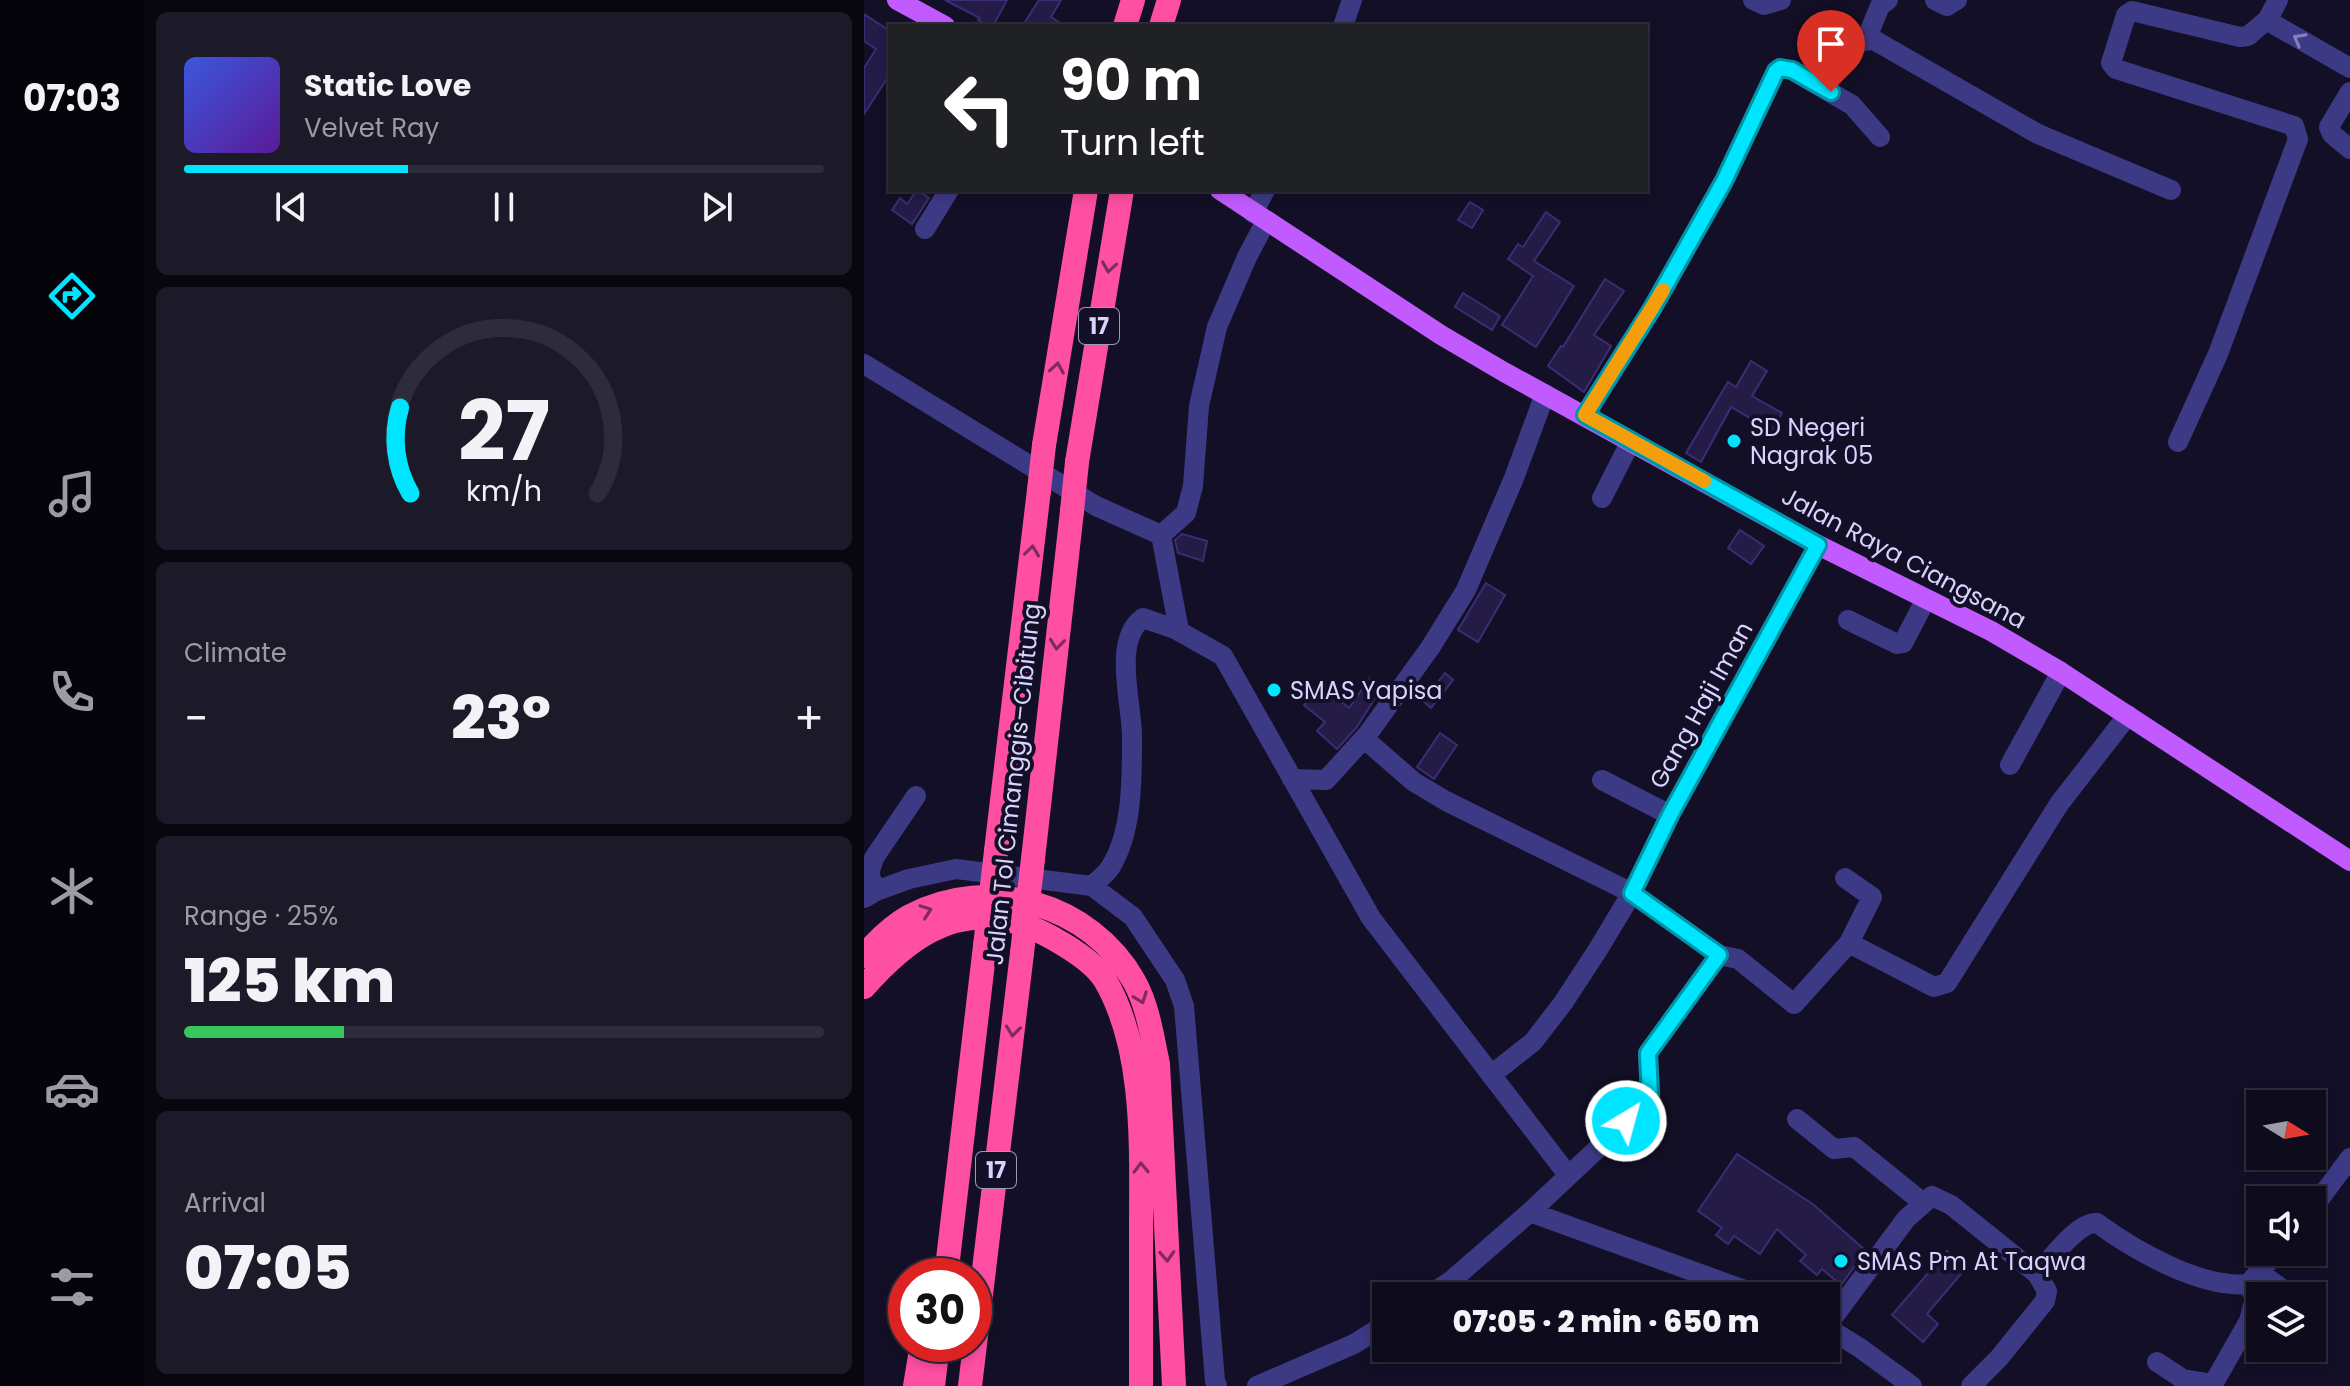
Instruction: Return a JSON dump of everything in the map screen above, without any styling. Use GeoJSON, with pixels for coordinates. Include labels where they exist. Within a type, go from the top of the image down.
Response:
{"type":"FeatureCollection","features":[{"type":"Feature","properties":{"kind":"highway"},"geometry":{"type":"LineString","coordinates":[[1126,24],[1133,0]]}},
{"type":"Feature","properties":{"kind":"highway"},"geometry":{"type":"LineString","coordinates":[[1162,24],[1169,0]]}},
{"type":"Feature","properties":{"kind":"highway","name":"Jalan Tol Cimanggis–Cibitung"},"geometry":{"type":"LineString","coordinates":[[948,1258],[1044,445],[1086,192]]}},
{"type":"Feature","properties":{"kind":"highway","name":"Jalan Tol Cimanggis–Cibitung"},"geometry":{"type":"LineString","coordinates":[[970,1386],[1077,462],[1122,192]]}},
{"type":"Feature","properties":{"kind":"highway"},"geometry":{"type":"LineString","coordinates":[[864,956],[909,917],[953,900],[1001,897],[1040,903],[1072,917],[1109,947],[1135,982],[1149,1020],[1158,1064],[1174,1386]]}},
{"type":"Feature","properties":{"kind":"highway"},"geometry":{"type":"LineString","coordinates":[[864,987],[887,961],[919,934],[957,920],[1000,918],[1035,927],[1068,947],[1103,976],[1122,1014],[1133,1060],[1141,1161],[1141,1386]]}},
{"type":"Feature","properties":{"kind":"highway"},"geometry":{"type":"LineString","coordinates":[[936,1258],[980,983]]}},
{"type":"Feature","properties":{"kind":"highway"},"geometry":{"type":"LineString","coordinates":[[915,1386],[919,1362]]}},
{"type":"Feature","properties":{"kind":"highway"},"geometry":{"type":"LineString","coordinates":[[933,1386],[936,1362]]}},
{"type":"Feature","properties":{"kind":"main road"},"geometry":{"type":"LineString","coordinates":[[897,0],[941,24]]}},
{"type":"Feature","properties":{"kind":"main road","name":"Jalan Raya Ciangsana"},"geometry":{"type":"LineString","coordinates":[[1223,192],[1441,335],[1818,545],[1991,631],[2061,672],[2350,861]]}},
{"type":"Feature","properties":{"kind":"street"},"geometry":{"type":"LineString","coordinates":[[1344,24],[1352,0]]}},
{"type":"Feature","properties":{"kind":"street"},"geometry":{"type":"LineString","coordinates":[[1753,0],[1764,5],[1781,0]]}},
{"type":"Feature","properties":{"kind":"street"},"geometry":{"type":"LineString","coordinates":[[1866,40],[1880,6],[1888,0]]}},
{"type":"Feature","properties":{"kind":"street"},"geometry":{"type":"LineString","coordinates":[[1935,0],[1947,6],[1957,0]]}},
{"type":"Feature","properties":{"kind":"street"},"geometry":{"type":"LineString","coordinates":[[2178,442],[2218,354],[2298,139],[2294,126],[2116,69],[2111,63],[2126,15],[2132,11],[2240,37],[2248,36],[2273,9],[2282,29],[2350,68]]}},
{"type":"Feature","properties":{"kind":"street"},"geometry":{"type":"LineString","coordinates":[[1809,80],[1856,43],[1874,40],[2055,142],[2171,190]]}},
{"type":"Feature","properties":{"kind":"street"},"geometry":{"type":"LineString","coordinates":[[1585,415],[1653,307],[1724,181],[1776,71],[1785,67],[1852,105],[1880,137]]}},
{"type":"Feature","properties":{"kind":"street"},"geometry":{"type":"LineString","coordinates":[[2350,92],[2329,127],[2332,134],[2350,149]]}},
{"type":"Feature","properties":{"kind":"street"},"geometry":{"type":"LineString","coordinates":[[925,229],[948,192]]}},
{"type":"Feature","properties":{"kind":"street"},"geometry":{"type":"LineString","coordinates":[[1161,535],[1186,513],[1193,486],[1199,406],[1217,327],[1247,257],[1265,192]]}},
{"type":"Feature","properties":{"kind":"street"},"geometry":{"type":"LineString","coordinates":[[864,364],[1096,506],[1161,535]]}},
{"type":"Feature","properties":{"kind":"street"},"geometry":{"type":"LineString","coordinates":[[1292,779],[1326,780],[1367,735],[1430,648],[1466,590],[1514,478],[1545,394]]}},
{"type":"Feature","properties":{"kind":"street"},"geometry":{"type":"LineString","coordinates":[[1602,498],[1631,441]]}},
{"type":"Feature","properties":{"kind":"street"},"geometry":{"type":"LineString","coordinates":[[1161,535],[1178,625],[1175,629]]}},
{"type":"Feature","properties":{"kind":"street","name":"Gang Haji Iman"},"geometry":{"type":"LineString","coordinates":[[1491,1075],[1541,1032],[1563,1003],[1632,893],[1670,815],[1818,545]]}},
{"type":"Feature","properties":{"kind":"street"},"geometry":{"type":"LineString","coordinates":[[1848,620],[1897,644],[1903,643],[1926,599]]}},
{"type":"Feature","properties":{"kind":"street"},"geometry":{"type":"LineString","coordinates":[[1092,886],[1109,870],[1125,830],[1132,733],[1126,658],[1128,639],[1143,618],[1175,629],[1223,656],[1371,918],[1568,1175]]}},
{"type":"Feature","properties":{"kind":"street"},"geometry":{"type":"LineString","coordinates":[[2010,765],[2061,672]]}},
{"type":"Feature","properties":{"kind":"street"},"geometry":{"type":"LineString","coordinates":[[1849,943],[1934,987],[1947,983],[2059,804],[2128,715]]}},
{"type":"Feature","properties":{"kind":"street"},"geometry":{"type":"LineString","coordinates":[[1367,735],[1368,742],[1435,795],[1632,893],[1719,955],[1738,959],[1794,1004],[1849,943],[1872,897],[1845,878]]}},
{"type":"Feature","properties":{"kind":"street"},"geometry":{"type":"LineString","coordinates":[[1602,780],[1670,815]]}},
{"type":"Feature","properties":{"kind":"street"},"geometry":{"type":"LineString","coordinates":[[916,796],[874,858],[869,874],[870,895],[909,879],[956,869],[1092,886],[1133,917],[1175,980],[1184,1006],[1217,1386]]}},
{"type":"Feature","properties":{"kind":"street"},"geometry":{"type":"LineString","coordinates":[[1449,1282],[1530,1212],[1648,1099],[1648,1053],[1719,955]]}},
{"type":"Feature","properties":{"kind":"street"},"geometry":{"type":"LineString","coordinates":[[1797,1119],[1834,1149],[1854,1147],[1922,1202]]}},
{"type":"Feature","properties":{"kind":"street"},"geometry":{"type":"LineString","coordinates":[[2326,1190],[2350,1158]]}},
{"type":"Feature","properties":{"kind":"street"},"geometry":{"type":"LineString","coordinates":[[1840,1308],[1922,1202],[1932,1196],[1951,1205],[2037,1274],[2047,1291],[2045,1301],[1999,1358],[1971,1386]]}},
{"type":"Feature","properties":{"kind":"street"},"geometry":{"type":"LineString","coordinates":[[1530,1212],[1722,1282]]}},
{"type":"Feature","properties":{"kind":"street"},"geometry":{"type":"LineString","coordinates":[[2037,1274],[2081,1227],[2091,1222],[2156,1260],[2192,1274],[2246,1287]]}},
{"type":"Feature","properties":{"kind":"street"},"geometry":{"type":"LineString","coordinates":[[2157,1362],[2183,1379],[2212,1385],[2246,1326]]}},
{"type":"Feature","properties":{"kind":"street"},"geometry":{"type":"LineString","coordinates":[[1257,1386],[1354,1344],[1372,1333]]}},
{"type":"Feature","properties":{"kind":"street"},"geometry":{"type":"LineString","coordinates":[[1840,1336],[1912,1386]]}},
{"type":"Feature","properties":{"kind":"building"},"geometry":{"type":"Polygon","coordinates":[[[945,0],[1007,0],[994,24],[985,24],[978,20],[980,18],[945,0]]]}},
{"type":"Feature","properties":{"kind":"building"},"geometry":{"type":"Polygon","coordinates":[[[1039,0],[1061,0],[1051,17],[1062,24],[1025,22],[1039,0]]]}},
{"type":"Feature","properties":{"kind":"building"},"geometry":{"type":"Polygon","coordinates":[[[864,14],[888,30],[888,77],[864,114],[864,68],[876,49],[864,41],[864,14]]]}},
{"type":"Feature","properties":{"kind":"building"},"geometry":{"type":"Polygon","coordinates":[[[916,192],[929,198],[912,224],[892,210],[900,198],[907,204],[916,192]]]}},
{"type":"Feature","properties":{"kind":"building"},"geometry":{"type":"Polygon","coordinates":[[[1470,202],[1483,210],[1472,228],[1458,220],[1470,202]]]}},
{"type":"Feature","properties":{"kind":"building"},"geometry":{"type":"Polygon","coordinates":[[[1546,212],[1560,222],[1534,261],[1574,286],[1536,347],[1502,325],[1533,276],[1508,259],[1518,244],[1523,247],[1546,212]]]}},
{"type":"Feature","properties":{"kind":"building"},"geometry":{"type":"Polygon","coordinates":[[[1605,279],[1624,291],[1594,335],[1611,346],[1584,392],[1548,366],[1605,279]]]}},
{"type":"Feature","properties":{"kind":"building"},"geometry":{"type":"Polygon","coordinates":[[[1463,293],[1500,316],[1492,330],[1455,307],[1463,293]]]}},
{"type":"Feature","properties":{"kind":"building"},"geometry":{"type":"Polygon","coordinates":[[[1751,361],[1767,371],[1752,396],[1782,413],[1772,431],[1731,407],[1701,462],[1686,453],[1728,382],[1736,387],[1751,361]]]}},
{"type":"Feature","properties":{"kind":"building"},"geometry":{"type":"Polygon","coordinates":[[[1740,530],[1764,546],[1751,564],[1728,548],[1740,530]]]}},
{"type":"Feature","properties":{"kind":"building"},"geometry":{"type":"Polygon","coordinates":[[[1182,534],[1207,541],[1203,561],[1178,553],[1175,540],[1182,534]]]}},
{"type":"Feature","properties":{"kind":"building"},"geometry":{"type":"Polygon","coordinates":[[[1486,583],[1505,595],[1478,642],[1458,630],[1486,583]]]}},
{"type":"Feature","properties":{"kind":"building"},"geometry":{"type":"Polygon","coordinates":[[[1445,673],[1453,680],[1431,708],[1423,701],[1445,673]]]}},
{"type":"Feature","properties":{"kind":"building"},"geometry":{"type":"Polygon","coordinates":[[[1370,678],[1382,687],[1357,727],[1337,749],[1317,731],[1325,722],[1304,705],[1321,685],[1349,708],[1370,678]]]}},
{"type":"Feature","properties":{"kind":"building"},"geometry":{"type":"Polygon","coordinates":[[[1440,733],[1457,745],[1434,779],[1417,767],[1440,733]]]}},
{"type":"Feature","properties":{"kind":"building"},"geometry":{"type":"Polygon","coordinates":[[[1737,1154],[1814,1205],[1866,1251],[1841,1285],[1822,1269],[1817,1275],[1800,1261],[1806,1255],[1777,1229],[1760,1254],[1734,1236],[1728,1244],[1716,1235],[1722,1228],[1698,1211],[1737,1154]]]}},
{"type":"Feature","properties":{"kind":"building"},"geometry":{"type":"Polygon","coordinates":[[[1947,1251],[1966,1268],[1927,1314],[1938,1324],[1923,1342],[1892,1315],[1947,1251]]]}},
{"type":"Feature","properties":{"kind":"slow traffic"},"geometry":{"type":"LineString","coordinates":[[1663,290],[1585,415],[1704,481]]}},
{"type":"Feature","properties":{"kind":"place","name":"SD Negeri Nagrak 05"},"geometry":{"type":"Point","coordinates":[1734,441]}},
{"type":"Feature","properties":{"kind":"place","name":"SMAS Yapisa"},"geometry":{"type":"Point","coordinates":[1274,690]}},
{"type":"Feature","properties":{"kind":"place","name":"SMAS Pm At Taqwa"},"geometry":{"type":"Point","coordinates":[1841,1261]}},
{"type":"Feature","properties":{"kind":"route"},"geometry":{"type":"LineString","coordinates":[[1626,1121],[1646,1103],[1650,1095],[1648,1053],[1719,955],[1632,893],[1670,815],[1818,545],[1585,415],[1653,307],[1724,181],[1776,71],[1785,67],[1831,92]]}}]}
